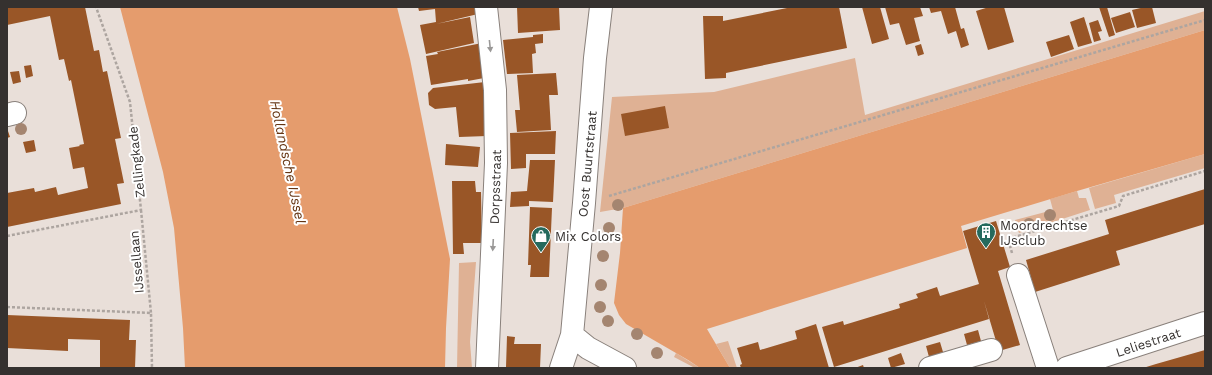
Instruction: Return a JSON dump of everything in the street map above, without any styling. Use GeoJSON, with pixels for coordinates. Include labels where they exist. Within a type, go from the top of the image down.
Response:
{"type":"FeatureCollection","features":[{"type":"Feature","properties":{"kind":"street","name":"Dorpsstraat"},"geometry":{"type":"LineString","coordinates":[[486,7],[495,90],[496,163],[487,368]]}},
{"type":"Feature","properties":{"kind":"street","name":"Oost Buurtstraat"},"geometry":{"type":"LineString","coordinates":[[561,368],[572,336],[600,7]]}},
{"type":"Feature","properties":{"kind":"street"},"geometry":{"type":"LineString","coordinates":[[1018,275],[1048,368]]}},
{"type":"Feature","properties":{"kind":"street","name":"Leliestraat"},"geometry":{"type":"LineString","coordinates":[[1067,368],[1205,323]]}},
{"type":"Feature","properties":{"kind":"street"},"geometry":{"type":"LineString","coordinates":[[572,336],[588,348],[625,368]]}},
{"type":"Feature","properties":{"kind":"street"},"geometry":{"type":"LineString","coordinates":[[930,368],[991,350]]}},
{"type":"Feature","properties":{"kind":"path","name":"Zellingkade"},"geometry":{"type":"LineString","coordinates":[[7,236],[141,210],[130,102],[96,7]]}},
{"type":"Feature","properties":{"kind":"path"},"geometry":{"type":"LineString","coordinates":[[584,203],[1205,20]]}},
{"type":"Feature","properties":{"kind":"path"},"geometry":{"type":"LineString","coordinates":[[1018,275],[1008,239],[1119,206],[1123,196],[1205,171]]}},
{"type":"Feature","properties":{"kind":"path","name":"IJssellaan"},"geometry":{"type":"LineString","coordinates":[[141,210],[151,313]]}},
{"type":"Feature","properties":{"kind":"path"},"geometry":{"type":"LineString","coordinates":[[7,307],[151,313],[152,368]]}},
{"type":"Feature","properties":{"kind":"shaded area"},"geometry":{"type":"Polygon","coordinates":[[[1205,11],[1205,30],[623,208],[600,212],[612,97],[714,92],[855,58],[865,115],[1205,11]]]}},
{"type":"Feature","properties":{"kind":"shaded area"},"geometry":{"type":"Polygon","coordinates":[[[1205,154],[1205,168],[1114,195],[1116,203],[1095,209],[1089,188],[1205,154]]]}},
{"type":"Feature","properties":{"kind":"shaded area"},"geometry":{"type":"Polygon","coordinates":[[[1077,191],[1079,198],[1086,198],[1090,210],[1019,233],[1015,220],[1053,210],[1050,199],[1077,191]]]}},
{"type":"Feature","properties":{"kind":"shaded area"},"geometry":{"type":"Polygon","coordinates":[[[476,262],[470,342],[472,368],[457,368],[459,263],[476,262]]]}},
{"type":"Feature","properties":{"kind":"shaded area"},"geometry":{"type":"Polygon","coordinates":[[[728,341],[737,368],[730,368],[716,344],[728,341]]]}},
{"type":"Feature","properties":{"kind":"shaded area"},"geometry":{"type":"Polygon","coordinates":[[[676,353],[700,368],[692,368],[693,367],[674,357],[676,353]]]}},
{"type":"Feature","properties":{"kind":"water","name":"Hollandsche IJssel"},"geometry":{"type":"Polygon","coordinates":[[[120,7],[397,7],[410,59],[450,259],[445,368],[185,368],[174,228],[163,172],[120,7]]]}},
{"type":"Feature","properties":{"kind":"water","name":"Moordrechtse IJsclub"},"geometry":{"type":"Polygon","coordinates":[[[1205,30],[1205,154],[961,226],[967,248],[707,329],[730,368],[700,368],[626,324],[619,315],[614,303],[620,253],[623,208],[1205,30]]]}},
{"type":"Feature","properties":{"kind":"building"},"geometry":{"type":"Polygon","coordinates":[[[7,7],[85,7],[94,51],[99,50],[103,72],[107,71],[121,138],[115,139],[124,183],[117,184],[121,204],[7,227],[7,193],[34,188],[35,192],[56,187],[58,195],[88,188],[84,167],[73,169],[69,148],[84,144],[71,80],[69,81],[64,59],[59,60],[50,16],[7,25],[7,7]]]}},
{"type":"Feature","properties":{"kind":"building"},"geometry":{"type":"Polygon","coordinates":[[[418,7],[478,7],[478,14],[436,24],[470,17],[474,43],[426,54],[420,25],[436,22],[435,9],[419,11],[418,7]]]}},
{"type":"Feature","properties":{"kind":"building"},"geometry":{"type":"Polygon","coordinates":[[[517,7],[559,7],[560,30],[518,33],[517,7]]]}},
{"type":"Feature","properties":{"kind":"building"},"geometry":{"type":"Polygon","coordinates":[[[792,7],[839,7],[847,48],[726,73],[726,78],[705,79],[703,16],[723,16],[723,21],[792,7]]]}},
{"type":"Feature","properties":{"kind":"building"},"geometry":{"type":"Polygon","coordinates":[[[862,7],[880,7],[889,39],[872,44],[862,7]]]}},
{"type":"Feature","properties":{"kind":"building"},"geometry":{"type":"Polygon","coordinates":[[[885,7],[920,7],[923,16],[914,18],[920,41],[906,45],[899,23],[890,25],[885,7]]]}},
{"type":"Feature","properties":{"kind":"building"},"geometry":{"type":"Polygon","coordinates":[[[929,7],[955,7],[961,29],[964,28],[969,45],[961,48],[956,31],[948,34],[941,11],[931,13],[929,7]]]}},
{"type":"Feature","properties":{"kind":"building"},"geometry":{"type":"Polygon","coordinates":[[[989,7],[1004,7],[1014,42],[988,50],[976,11],[989,7]]]}},
{"type":"Feature","properties":{"kind":"building"},"geometry":{"type":"Polygon","coordinates":[[[1099,7],[1107,7],[1115,35],[1109,37],[1099,7]]]}},
{"type":"Feature","properties":{"kind":"building"},"geometry":{"type":"Polygon","coordinates":[[[1152,7],[1156,23],[1137,28],[1132,10],[1152,7]]]}},
{"type":"Feature","properties":{"kind":"building"},"geometry":{"type":"Polygon","coordinates":[[[1130,12],[1135,27],[1116,33],[1111,18],[1130,12]]]}},
{"type":"Feature","properties":{"kind":"building"},"geometry":{"type":"Polygon","coordinates":[[[1084,17],[1092,43],[1078,47],[1070,22],[1084,17]]]}},
{"type":"Feature","properties":{"kind":"building"},"geometry":{"type":"Polygon","coordinates":[[[1098,20],[1102,31],[1098,32],[1101,40],[1094,42],[1089,23],[1098,20]]]}},
{"type":"Feature","properties":{"kind":"building"},"geometry":{"type":"Polygon","coordinates":[[[543,34],[543,43],[535,44],[536,53],[532,54],[533,73],[507,74],[503,40],[533,37],[533,35],[543,34]]]}},
{"type":"Feature","properties":{"kind":"building"},"geometry":{"type":"Polygon","coordinates":[[[1069,35],[1074,49],[1051,57],[1046,42],[1069,35]]]}},
{"type":"Feature","properties":{"kind":"building"},"geometry":{"type":"Polygon","coordinates":[[[482,43],[484,78],[431,85],[426,56],[438,54],[437,52],[482,43]]]}},
{"type":"Feature","properties":{"kind":"building"},"geometry":{"type":"Polygon","coordinates":[[[921,44],[924,54],[918,56],[915,46],[921,44]]]}},
{"type":"Feature","properties":{"kind":"building"},"geometry":{"type":"Polygon","coordinates":[[[31,65],[33,76],[26,78],[24,66],[31,65]]]}},
{"type":"Feature","properties":{"kind":"building"},"geometry":{"type":"Polygon","coordinates":[[[19,71],[21,82],[13,84],[10,72],[19,71]]]}},
{"type":"Feature","properties":{"kind":"building"},"geometry":{"type":"Polygon","coordinates":[[[556,73],[558,95],[549,95],[551,130],[517,132],[515,110],[520,110],[517,75],[556,73]]]}},
{"type":"Feature","properties":{"kind":"building"},"geometry":{"type":"Polygon","coordinates":[[[485,82],[487,136],[459,137],[456,107],[435,109],[429,105],[428,93],[433,88],[485,82]]]}},
{"type":"Feature","properties":{"kind":"building"},"geometry":{"type":"Polygon","coordinates":[[[665,106],[669,128],[625,136],[621,114],[665,106]]]}},
{"type":"Feature","properties":{"kind":"building"},"geometry":{"type":"Polygon","coordinates":[[[7,128],[10,137],[7,138],[7,128]]]}},
{"type":"Feature","properties":{"kind":"building"},"geometry":{"type":"Polygon","coordinates":[[[556,131],[555,154],[526,154],[526,168],[511,169],[510,133],[556,131]]]}},
{"type":"Feature","properties":{"kind":"building"},"geometry":{"type":"Polygon","coordinates":[[[34,140],[36,151],[26,153],[23,142],[34,140]]]}},
{"type":"Feature","properties":{"kind":"building"},"geometry":{"type":"Polygon","coordinates":[[[446,144],[480,147],[478,167],[445,165],[446,144]]]}},
{"type":"Feature","properties":{"kind":"building"},"geometry":{"type":"Polygon","coordinates":[[[530,160],[555,160],[553,202],[529,201],[529,206],[510,207],[511,192],[527,191],[530,160]]]}},
{"type":"Feature","properties":{"kind":"building"},"geometry":{"type":"Polygon","coordinates":[[[452,181],[475,181],[476,192],[481,192],[482,243],[463,243],[464,254],[453,254],[452,181]]]}},
{"type":"Feature","properties":{"kind":"building"},"geometry":{"type":"Polygon","coordinates":[[[1205,189],[1205,224],[1116,251],[1120,265],[1035,292],[1026,260],[1109,234],[1105,220],[1205,189]]]}},
{"type":"Feature","properties":{"kind":"building"},"geometry":{"type":"Polygon","coordinates":[[[530,207],[552,208],[549,277],[530,277],[531,265],[528,265],[530,207]]]}},
{"type":"Feature","properties":{"kind":"building"},"geometry":{"type":"Polygon","coordinates":[[[996,221],[1010,267],[998,271],[1020,345],[999,351],[984,301],[989,319],[834,367],[822,327],[843,321],[844,325],[900,308],[899,304],[918,298],[916,294],[937,287],[940,296],[979,284],[963,231],[996,221]]]}},
{"type":"Feature","properties":{"kind":"building"},"geometry":{"type":"Polygon","coordinates":[[[7,315],[130,320],[129,340],[136,340],[135,368],[100,368],[100,340],[68,339],[68,351],[7,348],[7,315]]]}},
{"type":"Feature","properties":{"kind":"building"},"geometry":{"type":"Polygon","coordinates":[[[816,324],[829,368],[741,368],[740,365],[742,364],[737,348],[758,342],[760,350],[797,339],[795,331],[816,324]]]}},
{"type":"Feature","properties":{"kind":"building"},"geometry":{"type":"Polygon","coordinates":[[[978,330],[981,341],[967,345],[964,334],[978,330]]]}},
{"type":"Feature","properties":{"kind":"building"},"geometry":{"type":"Polygon","coordinates":[[[507,336],[515,337],[514,344],[541,344],[540,368],[506,367],[507,336]]]}},
{"type":"Feature","properties":{"kind":"building"},"geometry":{"type":"Polygon","coordinates":[[[940,342],[943,352],[929,357],[926,346],[940,342]]]}},
{"type":"Feature","properties":{"kind":"building"},"geometry":{"type":"Polygon","coordinates":[[[1205,350],[1205,368],[1143,368],[1156,364],[1205,350]]]}},
{"type":"Feature","properties":{"kind":"building"},"geometry":{"type":"Polygon","coordinates":[[[901,353],[905,364],[891,368],[888,358],[901,353]]]}},
{"type":"Feature","properties":{"kind":"building"},"geometry":{"type":"Polygon","coordinates":[[[863,365],[864,368],[855,368],[863,365]]]}},
{"type":"Feature","properties":{"kind":"place","name":"Moordrechtse IJsclub"},"geometry":{"type":"Point","coordinates":[986,249]}},
{"type":"Feature","properties":{"kind":"place","name":"Mix Colors"},"geometry":{"type":"Point","coordinates":[541,253]}}]}
